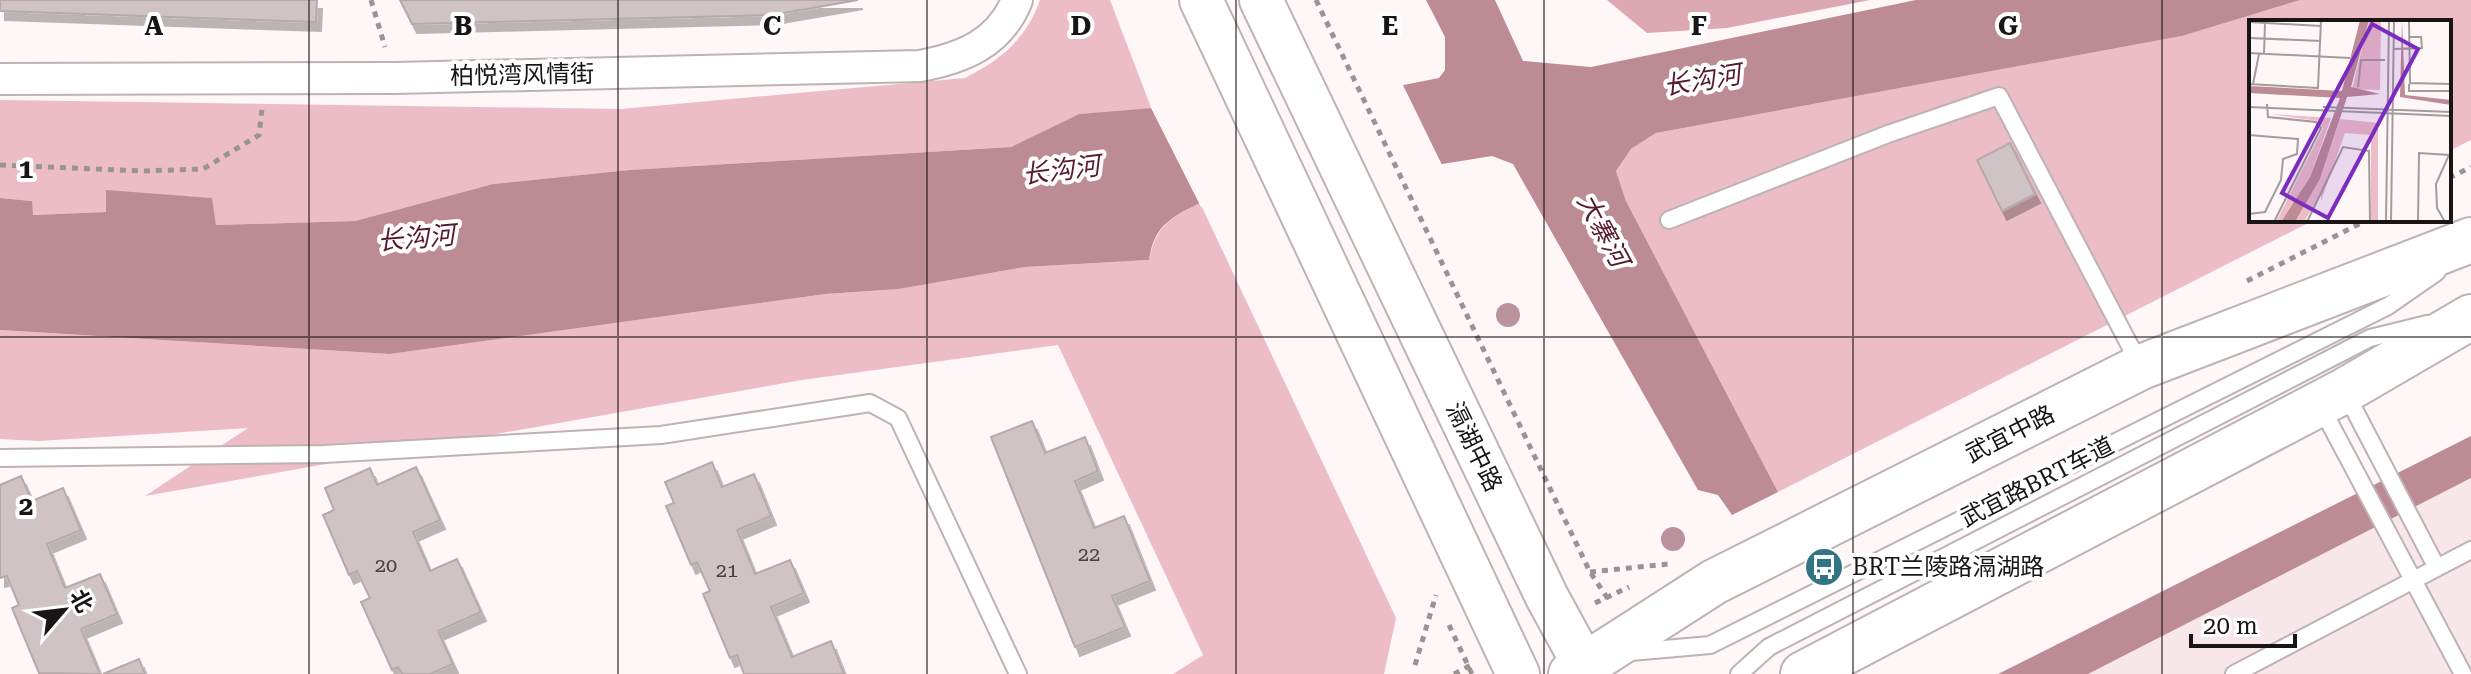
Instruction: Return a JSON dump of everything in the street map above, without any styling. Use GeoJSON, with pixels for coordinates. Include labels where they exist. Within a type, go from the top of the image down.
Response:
{"type":"FeatureCollection","features":[{"type":"Feature","properties":{"kind":"main road"},"geometry":{"type":"LineString","coordinates":[[1201,0],[1518,674]]}},
{"type":"Feature","properties":{"kind":"main road","name":"滆湖中路"},"geometry":{"type":"LineString","coordinates":[[1261,0],[1582,671]]}},
{"type":"Feature","properties":{"kind":"main road","name":"武宜中路"},"geometry":{"type":"LineString","coordinates":[[1582,671],[1714,582],[2141,367],[2471,240]]}},
{"type":"Feature","properties":{"kind":"main road"},"geometry":{"type":"LineString","coordinates":[[1803,674],[2332,397],[2471,315]]}},
{"type":"Feature","properties":{"kind":"street","name":"柏悦湾风情街"},"geometry":{"type":"LineString","coordinates":[[0,79],[395,78],[920,66],[956,58],[981,46],[1010,18],[1017,0]]}},
{"type":"Feature","properties":{"kind":"lane"},"geometry":{"type":"LineString","coordinates":[[1669,220],[1888,134],[1999,96],[2141,367]]}},
{"type":"Feature","properties":{"kind":"lane","name":"武宜路BRT车道"},"geometry":{"type":"LineString","coordinates":[[1582,671],[1639,650],[1710,645],[2388,306],[2471,248]]}},
{"type":"Feature","properties":{"kind":"lane","name":"武宜路BRT车道"},"geometry":{"type":"LineString","coordinates":[[1739,674],[1779,642],[2370,338],[2471,315]]}},
{"type":"Feature","properties":{"kind":"lane"},"geometry":{"type":"LineString","coordinates":[[2332,397],[2383,464],[2437,568]]}},
{"type":"Feature","properties":{"kind":"lane"},"geometry":{"type":"LineString","coordinates":[[2332,397],[2358,476],[2463,674]]}},
{"type":"Feature","properties":{"kind":"lane"},"geometry":{"type":"LineString","coordinates":[[0,458],[324,454],[661,435],[870,403],[898,418],[1018,674]]}},
{"type":"Feature","properties":{"kind":"lane"},"geometry":{"type":"LineString","coordinates":[[2234,674],[2471,550]]}},
{"type":"Feature","properties":{"kind":"path"},"geometry":{"type":"LineString","coordinates":[[371,0],[395,78]]}},
{"type":"Feature","properties":{"kind":"path"},"geometry":{"type":"LineString","coordinates":[[1316,0],[1575,540]]}},
{"type":"Feature","properties":{"kind":"path"},"geometry":{"type":"LineString","coordinates":[[0,165],[143,171],[203,169],[259,135],[264,79]]}},
{"type":"Feature","properties":{"kind":"path"},"geometry":{"type":"LineString","coordinates":[[2451,177],[2471,167]]}},
{"type":"Feature","properties":{"kind":"path"},"geometry":{"type":"LineString","coordinates":[[1590,572],[1677,563]]}},
{"type":"Feature","properties":{"kind":"path"},"geometry":{"type":"LineString","coordinates":[[1415,665],[1436,595]]}},
{"type":"Feature","properties":{"kind":"path"},"geometry":{"type":"LineString","coordinates":[[1444,615],[1472,674]]}},
{"type":"Feature","properties":{"kind":"path"},"geometry":{"type":"LineString","coordinates":[[1454,674],[1468,666]]}},
{"type":"Feature","properties":{"kind":"shaded area"},"geometry":{"type":"Polygon","coordinates":[[[1040,0],[1110,0],[1152,110],[1079,114],[1011,147],[629,170],[493,184],[355,221],[216,225],[211,198],[106,191],[106,212],[32,215],[32,201],[0,198],[0,100],[621,109],[965,78],[1011,47],[1027,26],[1040,0]]]}},
{"type":"Feature","properties":{"kind":"shaded area"},"geometry":{"type":"Polygon","coordinates":[[[1607,0],[1870,0],[1727,28],[1647,33],[1607,0]]]}},
{"type":"Feature","properties":{"kind":"shaded area"},"geometry":{"type":"Polygon","coordinates":[[[2300,0],[2471,0],[2471,140],[2451,150],[2451,20],[2249,20],[2249,222],[2310,222],[1778,492],[1626,201],[1616,171],[1631,149],[1656,133],[2182,36],[2300,0]]]}},
{"type":"Feature","properties":{"kind":"shaded area"},"geometry":{"type":"Polygon","coordinates":[[[1200,203],[1396,618],[1384,674],[1173,674],[1203,655],[1058,345],[802,380],[145,496],[248,428],[39,441],[0,439],[0,330],[390,354],[826,294],[899,289],[1025,267],[1149,260],[1160,231],[1180,214],[1200,203]]]}},
{"type":"Feature","properties":{"kind":"shaded area"},"geometry":{"type":"Polygon","coordinates":[[[2471,478],[2471,674],[2088,674],[2471,478]]]}},
{"type":"Feature","properties":{"kind":"water"},"geometry":{"type":"Polygon","coordinates":[[[1426,0],[1495,0],[1523,61],[1591,67],[1916,0],[2300,0],[2182,36],[1656,133],[1631,149],[1616,171],[1626,201],[1778,492],[1732,515],[1718,495],[1698,490],[1513,164],[1492,156],[1200,203],[1165,224],[1151,248],[1149,260],[1025,267],[899,289],[826,294],[390,354],[0,330],[0,198],[32,201],[33,215],[106,212],[106,190],[212,198],[216,225],[355,221],[493,184],[629,170],[1011,147],[1079,114],[1378,90],[1439,78],[1445,70],[1445,37],[1426,0]]]}},
{"type":"Feature","properties":{"kind":"water"},"geometry":{"type":"Polygon","coordinates":[[[2471,436],[2471,478],[2088,674],[1998,674],[2471,436]]]}},
{"type":"Feature","properties":{"kind":"pier"},"geometry":{"type":"Polygon","coordinates":[[[1401,81],[1444,169],[1221,201],[1201,207],[1150,106],[1401,81]]]}},
{"type":"Feature","properties":{"kind":"building"},"geometry":{"type":"Polygon","coordinates":[[[0,0],[317,0],[316,22],[0,11],[0,0]]]}},
{"type":"Feature","properties":{"kind":"building"},"geometry":{"type":"Polygon","coordinates":[[[400,0],[858,0],[772,15],[412,24],[400,0]]]}},
{"type":"Feature","properties":{"kind":"building"},"geometry":{"type":"Polygon","coordinates":[[[2010,143],[2035,194],[2002,211],[1977,160],[2010,143]]]}},
{"type":"Feature","properties":{"kind":"building"},"geometry":{"type":"Polygon","coordinates":[[[1032,421],[1045,453],[1085,437],[1098,471],[1075,481],[1094,528],[1124,516],[1150,581],[1112,596],[1125,627],[1075,647],[991,437],[1032,421]]]}},
{"type":"Feature","properties":{"kind":"building"},"geometry":{"type":"Polygon","coordinates":[[[712,462],[722,487],[754,474],[771,516],[737,530],[755,574],[790,560],[804,593],[771,607],[792,657],[831,641],[844,674],[744,674],[737,655],[730,658],[703,594],[710,591],[697,562],[691,565],[666,506],[674,503],[665,482],[712,462]]]}},
{"type":"Feature","properties":{"kind":"building"},"geometry":{"type":"Polygon","coordinates":[[[416,467],[440,520],[413,532],[430,571],[457,559],[481,612],[438,631],[453,664],[430,674],[402,674],[398,667],[392,670],[361,602],[370,598],[357,571],[349,575],[323,515],[334,510],[325,488],[370,468],[377,485],[416,467]]]}},
{"type":"Feature","properties":{"kind":"building"},"geometry":{"type":"Polygon","coordinates":[[[21,476],[32,501],[63,488],[81,530],[47,544],[65,588],[100,574],[117,614],[81,629],[100,674],[39,673],[12,608],[19,605],[7,576],[0,578],[0,485],[21,476]]]}},
{"type":"Feature","properties":{"kind":"building"},"geometry":{"type":"Polygon","coordinates":[[[139,659],[145,674],[103,674],[139,659]]]}},
{"type":"Feature","properties":{"kind":"place","name":"BRT兰陵路滆湖路"},"geometry":{"type":"Point","coordinates":[1824,567]}},
{"type":"Feature","properties":{"kind":"water label","name":"长沟河"},"geometry":{"type":"Point","coordinates":[1702,80]}},
{"type":"Feature","properties":{"kind":"water label","name":"长沟河"},"geometry":{"type":"Point","coordinates":[1061,170]}},
{"type":"Feature","properties":{"kind":"water label","name":"大寨河"},"geometry":{"type":"Point","coordinates":[1603,230]}},
{"type":"Feature","properties":{"kind":"water label","name":"长沟河"},"geometry":{"type":"Point","coordinates":[416,238]}}]}
